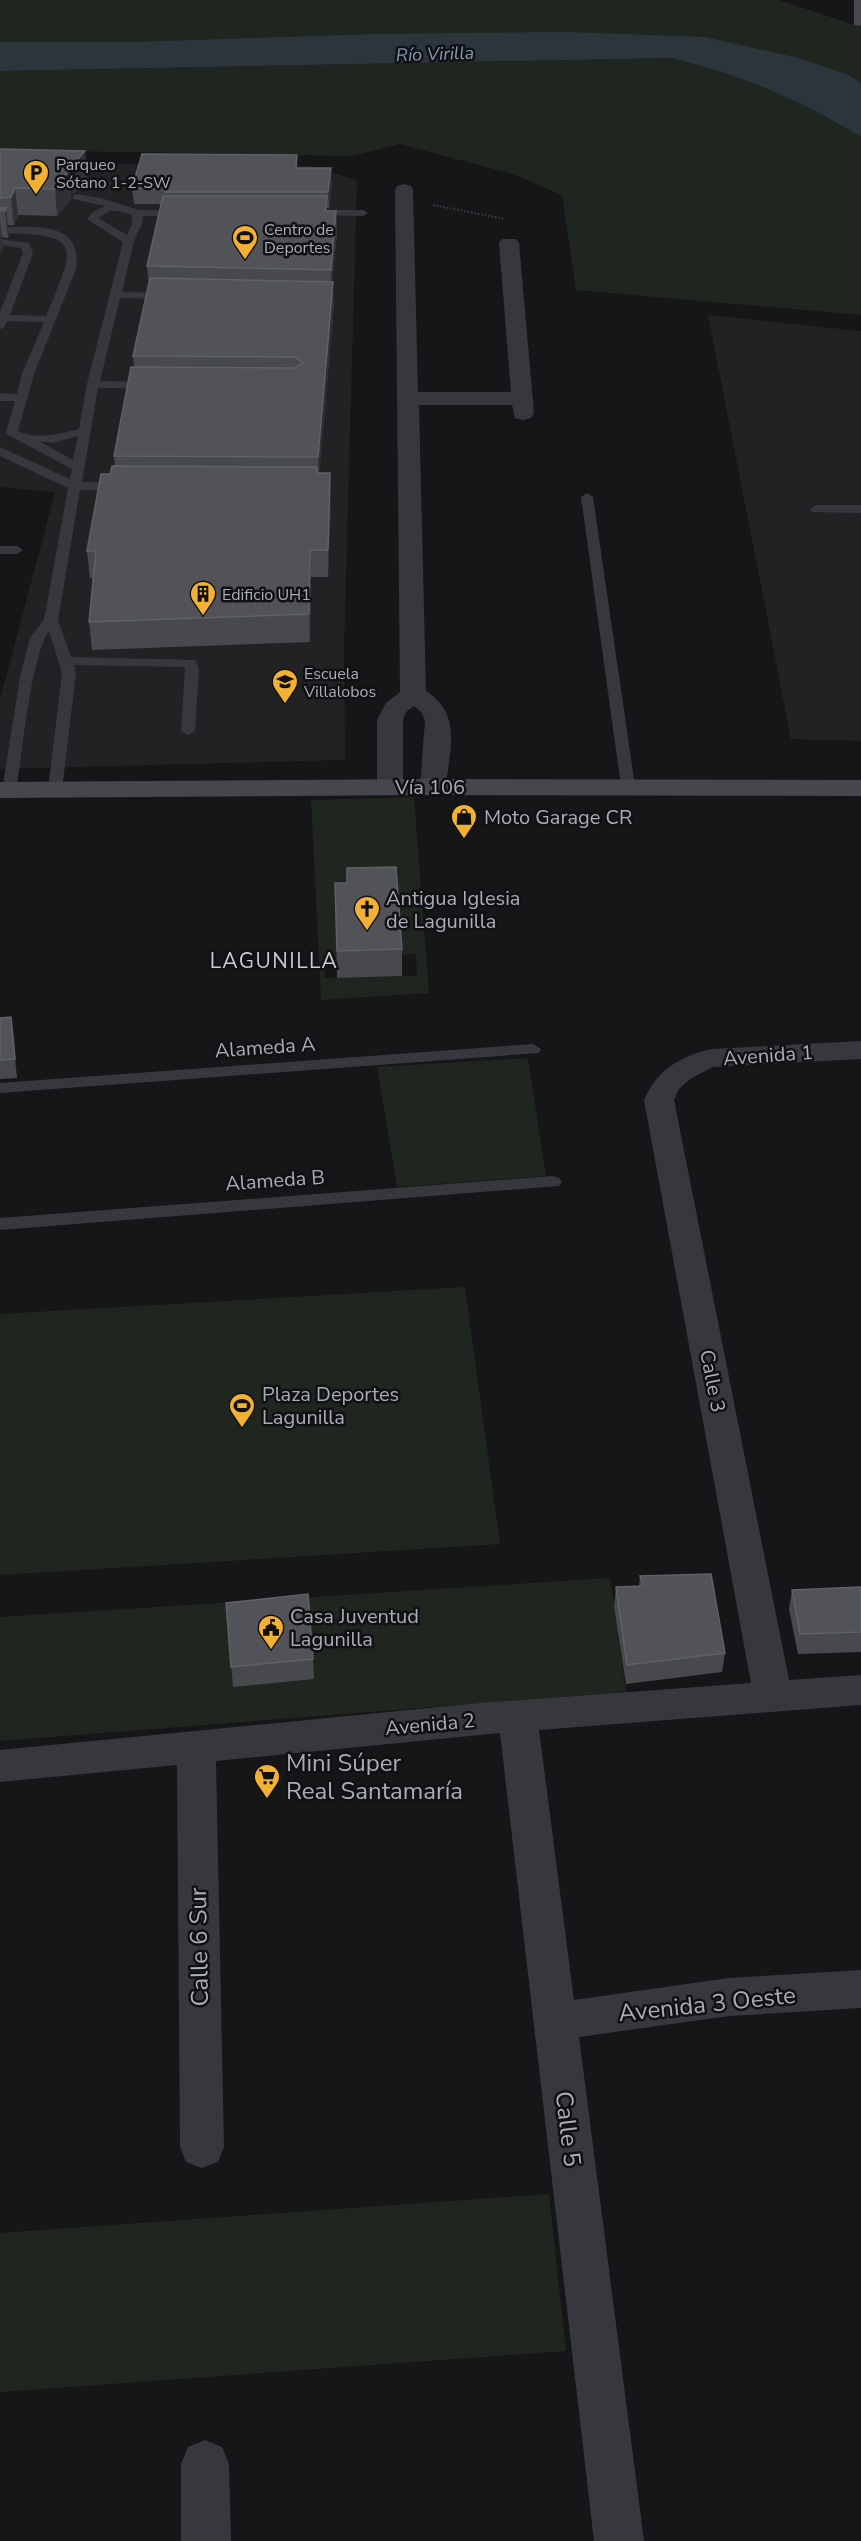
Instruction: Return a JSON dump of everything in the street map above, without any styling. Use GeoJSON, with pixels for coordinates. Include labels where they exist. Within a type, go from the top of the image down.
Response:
{"type":"FeatureCollection","features":[{"type":"Feature","properties":{"kind":"main road","name":"Vía 106"},"geometry":{"type":"LineString","coordinates":[[5,790],[433,786],[861,788]]}},
{"type":"Feature","properties":{"kind":"street"},"geometry":{"type":"LineString","coordinates":[[405,197],[406,399],[412,694]]}},
{"type":"Feature","properties":{"kind":"street"},"geometry":{"type":"LineString","coordinates":[[406,399],[522,405],[509,243]]}},
{"type":"Feature","properties":{"kind":"street"},"geometry":{"type":"LineString","coordinates":[[412,694],[428,704],[437,715],[433,786]]}},
{"type":"Feature","properties":{"kind":"street"},"geometry":{"type":"LineString","coordinates":[[390,787],[390,720],[395,708],[412,694]]}},
{"type":"Feature","properties":{"kind":"street","name":"Avenida 1"},"geometry":{"type":"LineString","coordinates":[[677,1072],[692,1063],[711,1058],[861,1050]]}},
{"type":"Feature","properties":{"kind":"street","name":"Calle 3"},"geometry":{"type":"LineString","coordinates":[[677,1072],[665,1084],[659,1100],[773,1696]]}},
{"type":"Feature","properties":{"kind":"street","name":"Avenida 2"},"geometry":{"type":"LineString","coordinates":[[0,1766],[518,1717],[861,1690]]}},
{"type":"Feature","properties":{"kind":"street","name":"Calle 5"},"geometry":{"type":"LineString","coordinates":[[518,1717],[619,2541]]}},
{"type":"Feature","properties":{"kind":"street","name":"Calle 6 Sur"},"geometry":{"type":"LineString","coordinates":[[196,1746],[202,2147]]}},
{"type":"Feature","properties":{"kind":"street","name":"Avenida 3 Oeste"},"geometry":{"type":"LineString","coordinates":[[554,2022],[729,1997],[861,1989]]}},
{"type":"Feature","properties":{"kind":"street"},"geometry":{"type":"LineString","coordinates":[[205,2464],[206,2541]]}},
{"type":"Feature","properties":{"kind":"lane"},"geometry":{"type":"LineString","coordinates":[[129,241],[92,219],[75,200],[97,200],[137,213],[197,213]]}},
{"type":"Feature","properties":{"kind":"lane"},"geometry":{"type":"LineString","coordinates":[[92,219],[101,210],[120,207]]}},
{"type":"Feature","properties":{"kind":"lane"},"geometry":{"type":"LineString","coordinates":[[5,790],[37,638],[51,620],[93,384],[129,241],[137,228],[137,213]]}},
{"type":"Feature","properties":{"kind":"lane"},"geometry":{"type":"LineString","coordinates":[[304,213],[363,213]]}},
{"type":"Feature","properties":{"kind":"lane"},"geometry":{"type":"LineString","coordinates":[[0,230],[46,231],[62,236],[72,243],[75,256],[21,398],[11,432]]}},
{"type":"Feature","properties":{"kind":"lane"},"geometry":{"type":"LineString","coordinates":[[0,242],[25,245],[28,253],[2,322],[50,319]]}},
{"type":"Feature","properties":{"kind":"lane"},"geometry":{"type":"LineString","coordinates":[[117,295],[177,296]]}},
{"type":"Feature","properties":{"kind":"lane"},"geometry":{"type":"LineString","coordinates":[[93,384],[165,385]]}},
{"type":"Feature","properties":{"kind":"lane"},"geometry":{"type":"LineString","coordinates":[[0,397],[21,398]]}},
{"type":"Feature","properties":{"kind":"lane"},"geometry":{"type":"LineString","coordinates":[[11,432],[53,439],[85,431]]}},
{"type":"Feature","properties":{"kind":"lane"},"geometry":{"type":"LineString","coordinates":[[11,432],[78,467]]}},
{"type":"Feature","properties":{"kind":"lane"},"geometry":{"type":"LineString","coordinates":[[0,451],[74,486],[134,486]]}},
{"type":"Feature","properties":{"kind":"lane"},"geometry":{"type":"LineString","coordinates":[[587,497],[628,786]]}},
{"type":"Feature","properties":{"kind":"lane"},"geometry":{"type":"LineString","coordinates":[[816,508],[861,509]]}},
{"type":"Feature","properties":{"kind":"lane"},"geometry":{"type":"LineString","coordinates":[[0,550],[16,550]]}},
{"type":"Feature","properties":{"kind":"lane"},"geometry":{"type":"LineString","coordinates":[[51,620],[59,637],[69,673],[55,790]]}},
{"type":"Feature","properties":{"kind":"lane"},"geometry":{"type":"LineString","coordinates":[[66,661],[190,663],[192,669],[188,730]]}},
{"type":"Feature","properties":{"kind":"lane","name":"Alameda A"},"geometry":{"type":"LineString","coordinates":[[0,1088],[533,1049]]}},
{"type":"Feature","properties":{"kind":"lane","name":"Alameda B"},"geometry":{"type":"LineString","coordinates":[[0,1224],[553,1182]]}},
{"type":"Feature","properties":{"kind":"path"},"geometry":{"type":"LineString","coordinates":[[405,197],[509,220],[509,243]]}},
{"type":"Feature","properties":{"kind":"shaded area"},"geometry":{"type":"Polygon","coordinates":[[[0,0],[779,0],[861,27],[861,83],[849,75],[803,59],[372,34],[128,42],[0,42],[0,0]]]}},
{"type":"Feature","properties":{"kind":"shaded area"},"geometry":{"type":"Polygon","coordinates":[[[671,58],[746,80],[793,100],[861,137],[861,315],[576,290],[562,195],[513,174],[399,144],[353,156],[0,150],[0,71],[671,58]]]}},
{"type":"Feature","properties":{"kind":"shaded area"},"geometry":{"type":"Polygon","coordinates":[[[0,162],[309,166],[357,180],[344,648],[345,760],[0,769],[0,700],[55,492],[0,487],[0,162]]]}},
{"type":"Feature","properties":{"kind":"shaded area"},"geometry":{"type":"Polygon","coordinates":[[[708,315],[861,331],[861,741],[791,739],[708,315]]]}},
{"type":"Feature","properties":{"kind":"shaded area"},"geometry":{"type":"Polygon","coordinates":[[[414,797],[429,993],[321,1000],[311,800],[414,797]],[[416,954],[324,959],[325,978],[417,976],[416,954]]]}},
{"type":"Feature","properties":{"kind":"shaded area"},"geometry":{"type":"Polygon","coordinates":[[[528,1058],[546,1176],[397,1187],[377,1067],[528,1058]]]}},
{"type":"Feature","properties":{"kind":"shaded area","name":"Plaza Deportes Lagunilla"},"geometry":{"type":"Polygon","coordinates":[[[465,1287],[500,1544],[0,1575],[0,1314],[465,1287]]]}},
{"type":"Feature","properties":{"kind":"shaded area"},"geometry":{"type":"Polygon","coordinates":[[[610,1578],[626,1692],[0,1741],[0,1617],[610,1578]]]}},
{"type":"Feature","properties":{"kind":"shaded area"},"geometry":{"type":"Polygon","coordinates":[[[549,2194],[566,2351],[0,2392],[0,2233],[549,2194]]]}},
{"type":"Feature","properties":{"kind":"water","name":"Río Virilla"},"geometry":{"type":"Polygon","coordinates":[[[568,32],[705,37],[803,59],[849,75],[861,83],[861,137],[815,111],[746,80],[671,58],[0,71],[0,42],[128,42],[372,34],[568,32]]]}},
{"type":"Feature","properties":{"kind":"building"},"geometry":{"type":"Polygon","coordinates":[[[0,149],[85,151],[69,167],[68,172],[55,189],[15,188],[11,197],[0,198],[0,149]]]}},
{"type":"Feature","properties":{"kind":"building"},"geometry":{"type":"Polygon","coordinates":[[[142,154],[297,155],[296,168],[331,168],[328,192],[165,192],[166,189],[132,188],[142,154]]]}},
{"type":"Feature","properties":{"kind":"building"},"geometry":{"type":"Polygon","coordinates":[[[163,196],[327,196],[325,211],[336,211],[331,270],[147,266],[163,196]]]}},
{"type":"Feature","properties":{"kind":"building"},"geometry":{"type":"Polygon","coordinates":[[[150,278],[333,282],[318,457],[114,456],[131,367],[295,368],[303,363],[295,357],[133,356],[150,278]]]}},
{"type":"Feature","properties":{"kind":"building"},"geometry":{"type":"Polygon","coordinates":[[[112,466],[317,467],[317,473],[330,473],[328,550],[310,550],[309,614],[89,622],[96,551],[87,551],[101,474],[110,474],[112,466]]]}},
{"type":"Feature","properties":{"kind":"building"},"geometry":{"type":"Polygon","coordinates":[[[396,867],[402,949],[337,951],[335,883],[347,883],[347,868],[396,867]]]}},
{"type":"Feature","properties":{"kind":"building"},"geometry":{"type":"Polygon","coordinates":[[[11,1017],[15,1059],[0,1060],[0,1018],[11,1017]]]}},
{"type":"Feature","properties":{"kind":"building"},"geometry":{"type":"Polygon","coordinates":[[[711,1574],[725,1653],[627,1665],[616,1587],[643,1586],[640,1576],[711,1574]]]}},
{"type":"Feature","properties":{"kind":"building"},"geometry":{"type":"Polygon","coordinates":[[[861,1587],[861,1632],[800,1634],[792,1590],[861,1587]]]}},
{"type":"Feature","properties":{"kind":"building","name":"Casa Juventud Lagunilla"},"geometry":{"type":"Polygon","coordinates":[[[308,1594],[313,1659],[231,1667],[226,1603],[308,1594]]]}},
{"type":"Feature","properties":{"kind":"place","name":"Parqueo Sótano 1-2-SW"},"geometry":{"type":"Point","coordinates":[36,196]}},
{"type":"Feature","properties":{"kind":"place","name":"Centro de Deportes"},"geometry":{"type":"Point","coordinates":[245,261]}},
{"type":"Feature","properties":{"kind":"place","name":"Edificio UH1"},"geometry":{"type":"Point","coordinates":[203,617]}},
{"type":"Feature","properties":{"kind":"place","name":"Escuela Villalobos"},"geometry":{"type":"Point","coordinates":[285,705]}},
{"type":"Feature","properties":{"kind":"place","name":"Moto Garage CR"},"geometry":{"type":"Point","coordinates":[464,840]}},
{"type":"Feature","properties":{"kind":"place","name":"Antigua Iglesia de Lagunilla"},"geometry":{"type":"Point","coordinates":[367,932]}},
{"type":"Feature","properties":{"kind":"place","name":"Plaza Deportes Lagunilla"},"geometry":{"type":"Point","coordinates":[242,1429]}},
{"type":"Feature","properties":{"kind":"place","name":"Casa Juventud Lagunilla"},"geometry":{"type":"Point","coordinates":[271,1651]}},
{"type":"Feature","properties":{"kind":"place","name":"Mini Súper Real Santamaría"},"geometry":{"type":"Point","coordinates":[267,1800]}},
{"type":"Feature","properties":{"kind":"district","name":"LAGUNILLA"},"geometry":{"type":"Point","coordinates":[274,961]}}]}
